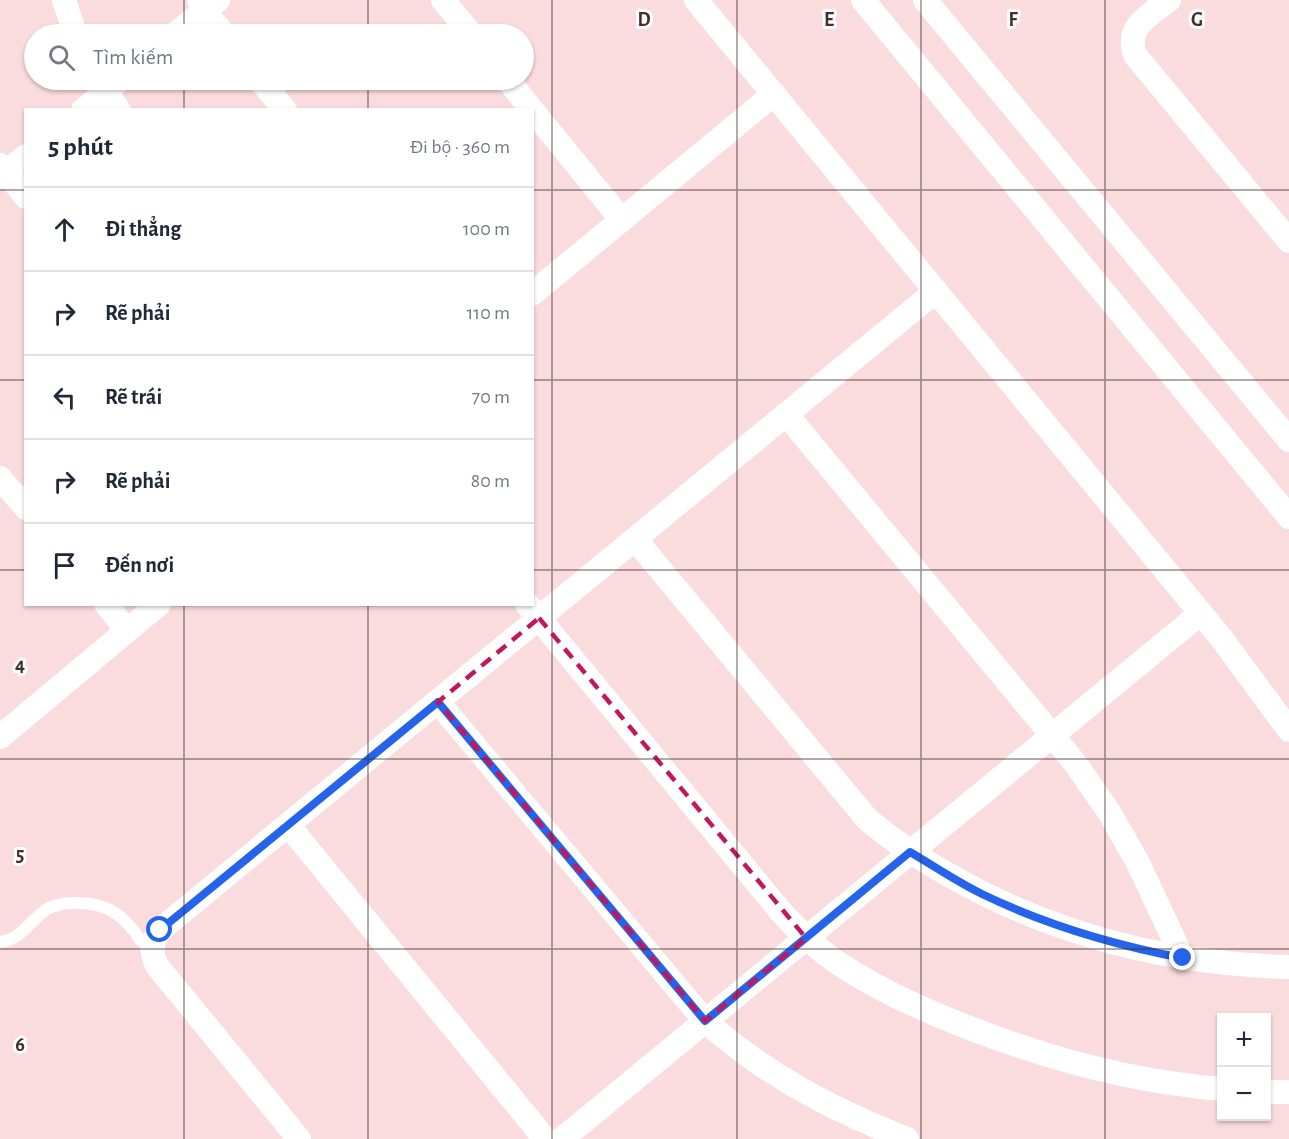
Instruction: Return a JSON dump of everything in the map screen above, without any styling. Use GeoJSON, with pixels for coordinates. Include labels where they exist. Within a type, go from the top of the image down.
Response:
{"type":"FeatureCollection","features":[{"type":"Feature","properties":{"kind":"street"},"geometry":{"type":"LineString","coordinates":[[64,0],[72,24]]}},
{"type":"Feature","properties":{"kind":"street"},"geometry":{"type":"LineString","coordinates":[[443,0],[463,24]]}},
{"type":"Feature","properties":{"kind":"street"},"geometry":{"type":"LineString","coordinates":[[696,0],[1201,613],[1253,679],[1289,730]]}},
{"type":"Feature","properties":{"kind":"street"},"geometry":{"type":"LineString","coordinates":[[863,0],[1289,517]]}},
{"type":"Feature","properties":{"kind":"street"},"geometry":{"type":"LineString","coordinates":[[926,0],[1289,440]]}},
{"type":"Feature","properties":{"kind":"street"},"geometry":{"type":"LineString","coordinates":[[1169,0],[1137,26],[1132,35],[1131,45],[1135,55],[1289,241]]}},
{"type":"Feature","properties":{"kind":"street"},"geometry":{"type":"LineString","coordinates":[[186,24],[207,4],[218,24]]}},
{"type":"Feature","properties":{"kind":"street"},"geometry":{"type":"LineString","coordinates":[[86,108],[110,90]]}},
{"type":"Feature","properties":{"kind":"street"},"geometry":{"type":"LineString","coordinates":[[268,90],[283,108]]}},
{"type":"Feature","properties":{"kind":"street"},"geometry":{"type":"LineString","coordinates":[[516,90],[530,108]]}},
{"type":"Feature","properties":{"kind":"street"},"geometry":{"type":"LineString","coordinates":[[534,292],[774,94]]}},
{"type":"Feature","properties":{"kind":"street"},"geometry":{"type":"LineString","coordinates":[[534,112],[622,220]]}},
{"type":"Feature","properties":{"kind":"street"},"geometry":{"type":"LineString","coordinates":[[24,157],[2,171],[24,195]]}},
{"type":"Feature","properties":{"kind":"street"},"geometry":{"type":"LineString","coordinates":[[299,1139],[158,968],[151,950],[160,930],[438,702],[533,611],[635,539],[936,291]]}},
{"type":"Feature","properties":{"kind":"street"},"geometry":{"type":"LineString","coordinates":[[786,414],[1075,763],[1109,812],[1138,863],[1183,958]]}},
{"type":"Feature","properties":{"kind":"street"},"geometry":{"type":"LineString","coordinates":[[0,478],[24,506]]}},
{"type":"Feature","properties":{"kind":"street"},"geometry":{"type":"LineString","coordinates":[[635,539],[867,819],[910,852],[981,893],[1033,916],[1089,936],[1138,950],[1183,958],[1289,967]]}},
{"type":"Feature","properties":{"kind":"street"},"geometry":{"type":"LineString","coordinates":[[107,606],[127,631]]}},
{"type":"Feature","properties":{"kind":"street"},"geometry":{"type":"LineString","coordinates":[[0,736],[157,606]]}},
{"type":"Feature","properties":{"kind":"street"},"geometry":{"type":"LineString","coordinates":[[533,611],[782,913],[806,938],[843,966],[888,992],[988,1035],[1081,1066],[1193,1087],[1217,1089]]}},
{"type":"Feature","properties":{"kind":"street"},"geometry":{"type":"LineString","coordinates":[[562,1139],[1201,613]]}},
{"type":"Feature","properties":{"kind":"street"},"geometry":{"type":"LineString","coordinates":[[438,702],[705,1021],[737,1050],[774,1075],[813,1097],[907,1139]]}},
{"type":"Feature","properties":{"kind":"street"},"geometry":{"type":"LineString","coordinates":[[288,825],[545,1139]]}},
{"type":"Feature","properties":{"kind":"street"},"geometry":{"type":"LineString","coordinates":[[1271,1092],[1289,1092]]}},
{"type":"Feature","properties":{"kind":"lane"},"geometry":{"type":"LineString","coordinates":[[0,942],[19,934],[50,908],[68,903],[98,904],[107,907],[131,926],[141,941]]}},
{"type":"Feature","properties":{"kind":"highlighted area"},"geometry":{"type":"Polygon","coordinates":[[[539,618],[806,938],[705,1021],[438,702],[539,618]]]}},
{"type":"Feature","properties":{"kind":"route"},"geometry":{"type":"LineString","coordinates":[[160,930],[438,702],[705,1021],[910,852],[981,893],[1033,916],[1138,950],[1183,958]]}}]}
